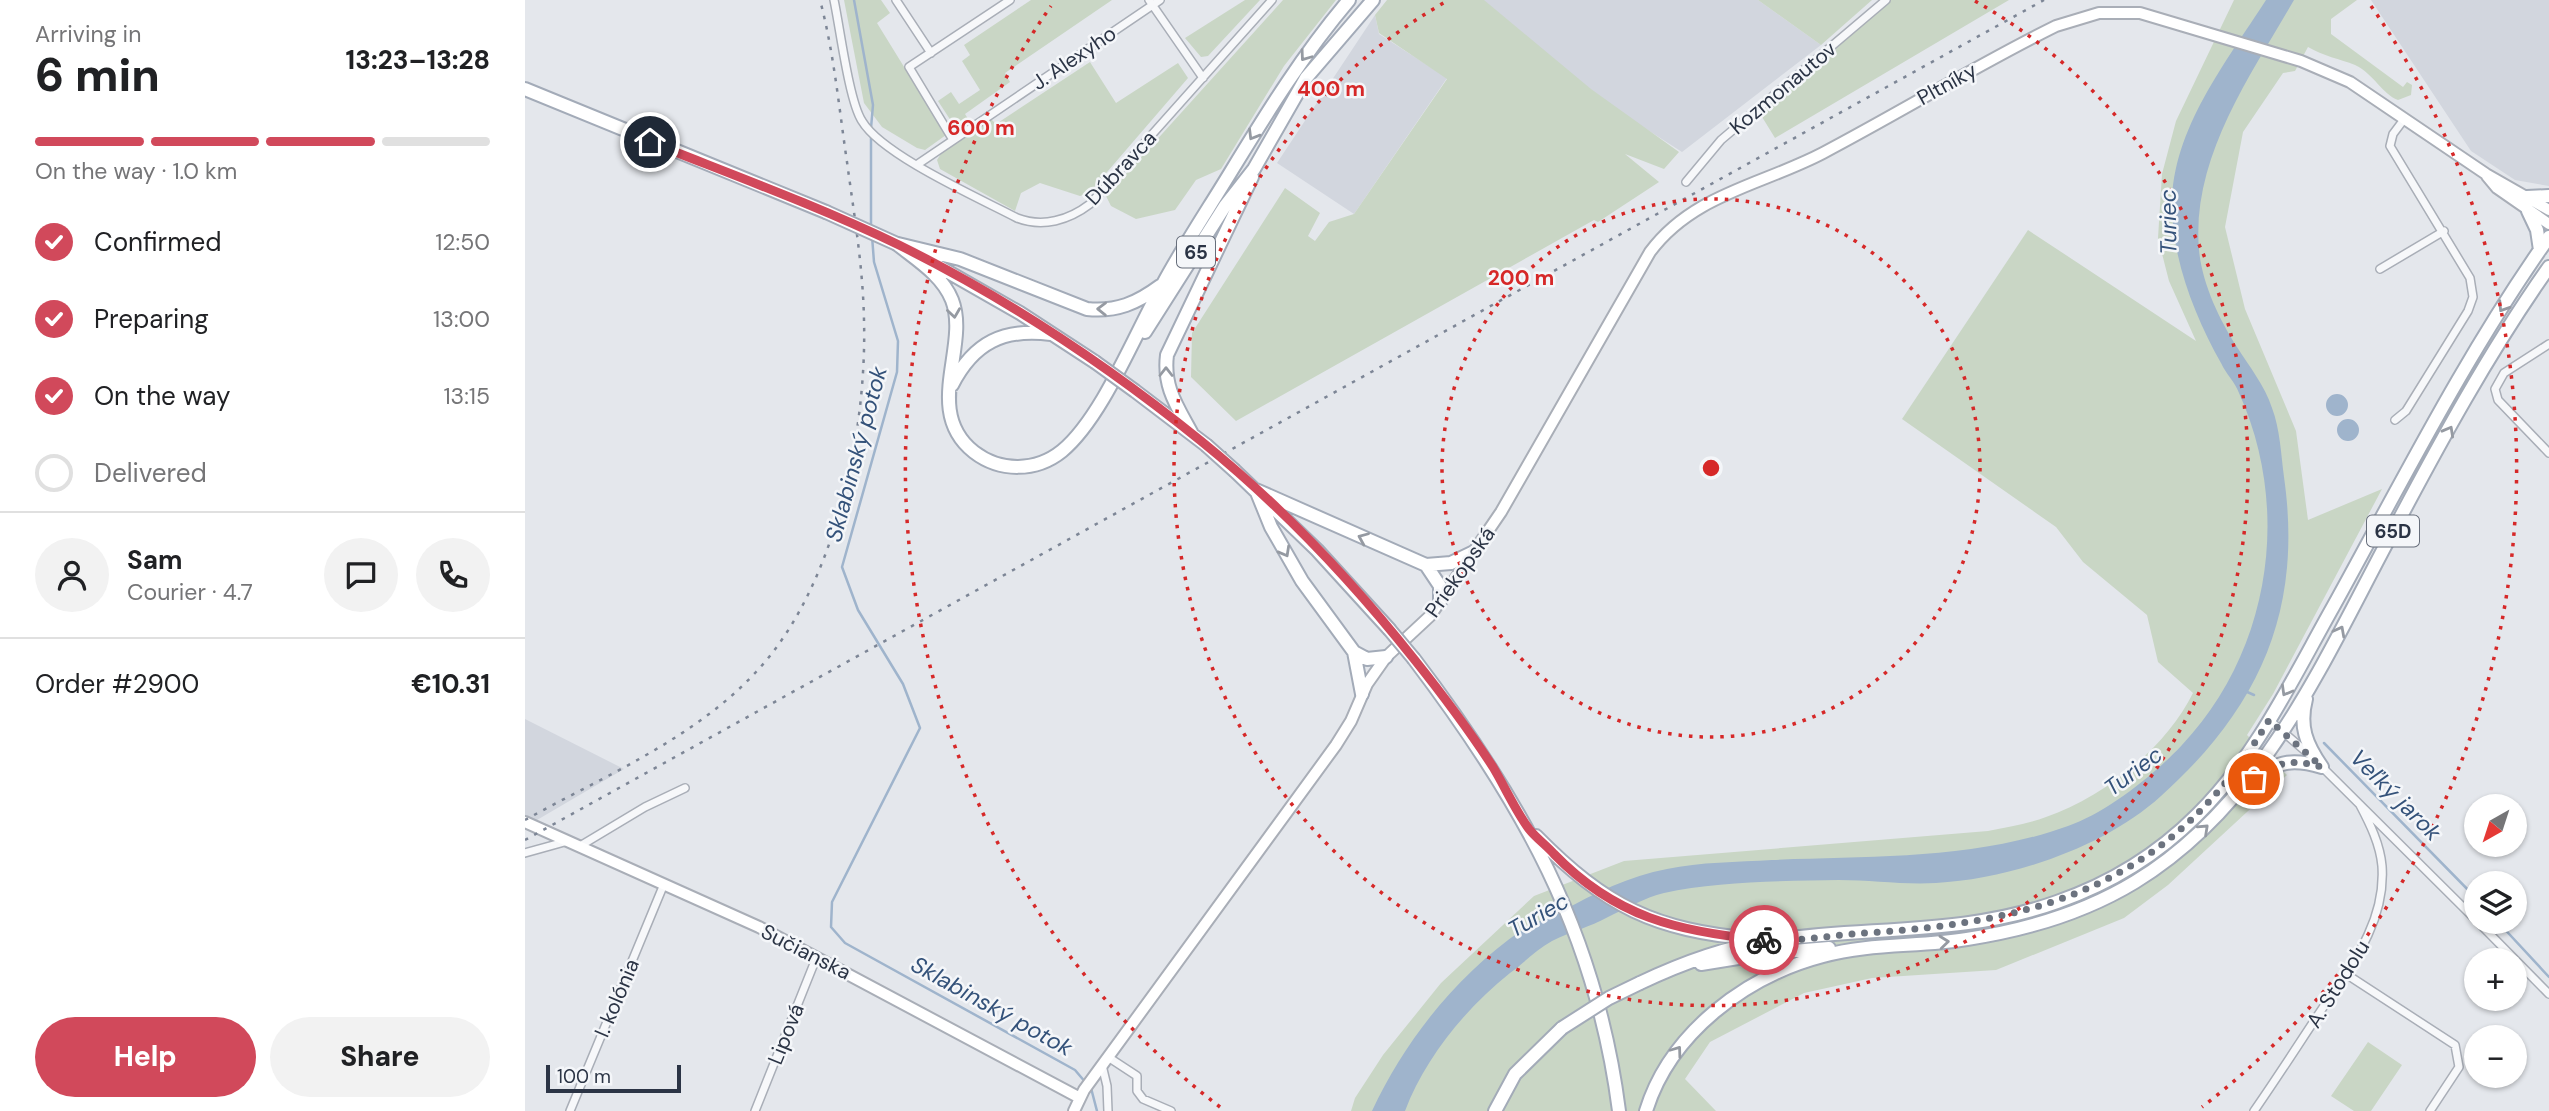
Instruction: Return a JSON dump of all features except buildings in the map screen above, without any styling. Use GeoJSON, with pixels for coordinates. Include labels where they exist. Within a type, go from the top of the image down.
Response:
{"type":"FeatureCollection","features":[{"type":"Feature","properties":{"kind":"main road","name":"65"},"geometry":{"type":"LineString","coordinates":[[1133,345],[1163,284],[1295,70],[1349,0]]}},
{"type":"Feature","properties":{"kind":"main road","name":"65"},"geometry":{"type":"LineString","coordinates":[[1133,345],[1142,336],[1225,206],[1254,169],[1306,78],[1373,0]]}},
{"type":"Feature","properties":{"kind":"main road"},"geometry":{"type":"LineString","coordinates":[[525,89],[826,212],[897,244],[1055,335],[1095,362],[1192,433],[1256,490],[1332,566],[1389,629],[1492,766],[1528,828],[1559,894],[1583,955],[1608,1043],[1619,1111]]}},
{"type":"Feature","properties":{"kind":"main road"},"geometry":{"type":"LineString","coordinates":[[1192,433],[1165,382],[1167,355],[1249,187],[1254,169]]}},
{"type":"Feature","properties":{"kind":"main road"},"geometry":{"type":"LineString","coordinates":[[2528,197],[2549,196]]}},
{"type":"Feature","properties":{"kind":"main road"},"geometry":{"type":"LineString","coordinates":[[2528,211],[2537,230],[2540,250]]}},
{"type":"Feature","properties":{"kind":"main road","name":"65D"},"geometry":{"type":"LineString","coordinates":[[1767,941],[1967,925],[2022,914],[2074,896],[2133,866],[2179,832],[2229,779],[2269,720],[2457,378],[2549,237]]}},
{"type":"Feature","properties":{"kind":"main road"},"geometry":{"type":"LineString","coordinates":[[897,244],[960,259],[1087,309],[1109,310],[1128,306],[1163,284]]}},
{"type":"Feature","properties":{"kind":"main road"},"geometry":{"type":"LineString","coordinates":[[897,244],[939,279],[952,301],[956,323],[950,389],[953,422],[973,451],[1006,466],[1035,465],[1054,457],[1076,437],[1133,345]]}},
{"type":"Feature","properties":{"kind":"main road","name":"65D"},"geometry":{"type":"LineString","coordinates":[[1876,948],[1998,934],[2080,909],[2137,880],[2176,853],[2242,789],[2308,691],[2481,373],[2548,270]]}},
{"type":"Feature","properties":{"kind":"main road"},"geometry":{"type":"LineString","coordinates":[[950,389],[971,357],[1002,336],[1026,331],[1055,335]]}},
{"type":"Feature","properties":{"kind":"main road"},"geometry":{"type":"LineString","coordinates":[[1256,490],[1426,565],[1451,563],[1473,552]]}},
{"type":"Feature","properties":{"kind":"main road"},"geometry":{"type":"LineString","coordinates":[[1256,490],[1271,527],[1302,581],[1354,652],[1362,694]]}},
{"type":"Feature","properties":{"kind":"main road"},"geometry":{"type":"LineString","coordinates":[[1426,565],[1440,586],[1440,602]]}},
{"type":"Feature","properties":{"kind":"main road"},"geometry":{"type":"LineString","coordinates":[[1354,652],[1367,659],[1386,657]]}},
{"type":"Feature","properties":{"kind":"main road"},"geometry":{"type":"LineString","coordinates":[[2308,691],[2302,725],[2310,750],[2322,767]]}},
{"type":"Feature","properties":{"kind":"main road"},"geometry":{"type":"LineString","coordinates":[[2242,789],[2276,764],[2296,760],[2322,767]]}},
{"type":"Feature","properties":{"kind":"main road"},"geometry":{"type":"LineString","coordinates":[[1528,828],[1568,868],[1619,905],[1648,918],[1705,934],[1767,941]]}},
{"type":"Feature","properties":{"kind":"main road"},"geometry":{"type":"LineString","coordinates":[[1495,1111],[1515,1074],[1562,1028],[1600,1003],[1698,958],[1767,941]]}},
{"type":"Feature","properties":{"kind":"main road"},"geometry":{"type":"LineString","coordinates":[[1680,967],[1769,953],[1876,948]]}},
{"type":"Feature","properties":{"kind":"main road"},"geometry":{"type":"LineString","coordinates":[[1646,1111],[1658,1081],[1687,1037],[1731,1000],[1804,962],[1825,955],[1876,948]]}},
{"type":"Feature","properties":{"kind":"street","name":"Dúbravca"},"geometry":{"type":"LineString","coordinates":[[834,0],[855,107],[861,121],[885,145],[918,164],[1025,222],[1045,223],[1069,217],[1090,204],[1272,0]]}},
{"type":"Feature","properties":{"kind":"street"},"geometry":{"type":"LineString","coordinates":[[896,0],[931,53]]}},
{"type":"Feature","properties":{"kind":"street"},"geometry":{"type":"LineString","coordinates":[[953,140],[909,67],[1010,0]]}},
{"type":"Feature","properties":{"kind":"street","name":"J. Alexyho"},"geometry":{"type":"LineString","coordinates":[[918,164],[1151,3],[1160,0]]}},
{"type":"Feature","properties":{"kind":"street","name":"Kozmonautov"},"geometry":{"type":"LineString","coordinates":[[1686,181],[1727,135],[1886,0]]}},
{"type":"Feature","properties":{"kind":"street"},"geometry":{"type":"LineString","coordinates":[[1151,3],[1203,78]]}},
{"type":"Feature","properties":{"kind":"street","name":"Pltníky"},"geometry":{"type":"LineString","coordinates":[[1694,209],[1807,162],[2025,41],[2067,21],[2099,13],[2129,12],[2156,16],[2281,55],[2338,75],[2405,118]]}},
{"type":"Feature","properties":{"kind":"street"},"geometry":{"type":"LineString","coordinates":[[2395,420],[2406,411],[2472,304],[2470,278],[2444,231],[2390,146],[2393,134],[2405,118],[2486,174],[2549,210]]}},
{"type":"Feature","properties":{"kind":"street"},"geometry":{"type":"LineString","coordinates":[[2486,174],[2497,188],[2549,224]]}},
{"type":"Feature","properties":{"kind":"street","name":"Priekopská"},"geometry":{"type":"LineString","coordinates":[[1074,1111],[1082,1094],[1102,1066],[1336,745],[1351,721],[1362,694],[1386,657],[1421,627],[1440,602],[1530,463],[1650,252],[1667,230],[1694,209]]}},
{"type":"Feature","properties":{"kind":"street"},"geometry":{"type":"LineString","coordinates":[[2380,269],[2444,231]]}},
{"type":"Feature","properties":{"kind":"street"},"geometry":{"type":"LineString","coordinates":[[2549,344],[2504,373],[2495,389],[2498,400],[2549,453]]}},
{"type":"Feature","properties":{"kind":"street"},"geometry":{"type":"LineString","coordinates":[[2269,720],[2322,767],[2464,908]]}},
{"type":"Feature","properties":{"kind":"street"},"geometry":{"type":"LineString","coordinates":[[580,846],[645,807],[685,788]]}},
{"type":"Feature","properties":{"kind":"street","name":"A. Stodolu"},"geometry":{"type":"LineString","coordinates":[[2254,1111],[2346,974],[2372,927],[2382,880],[2380,853],[2360,805]]}},
{"type":"Feature","properties":{"kind":"street","name":"Sučianska"},"geometry":{"type":"LineString","coordinates":[[525,822],[817,956],[1082,1094]]}},
{"type":"Feature","properties":{"kind":"street"},"geometry":{"type":"LineString","coordinates":[[525,853],[569,841]]}},
{"type":"Feature","properties":{"kind":"street","name":"I. kolónia"},"geometry":{"type":"LineString","coordinates":[[570,1111],[664,884]]}},
{"type":"Feature","properties":{"kind":"street"},"geometry":{"type":"LineString","coordinates":[[2490,934],[2549,994]]}},
{"type":"Feature","properties":{"kind":"street","name":"Lipová"},"geometry":{"type":"LineString","coordinates":[[755,1111],[817,956]]}},
{"type":"Feature","properties":{"kind":"street"},"geometry":{"type":"LineString","coordinates":[[2346,974],[2455,1045],[2459,1067],[2430,1111]]}},
{"type":"Feature","properties":{"kind":"street"},"geometry":{"type":"LineString","coordinates":[[1108,1111],[1107,1086],[1102,1066],[1137,1076],[1137,1091],[1143,1099],[1171,1111]]}},
{"type":"Feature","properties":{"kind":"shaded area"},"geometry":{"type":"Polygon","coordinates":[[[1462,0],[1758,0],[1821,45],[1682,152],[1503,37],[1462,0]]]}},
{"type":"Feature","properties":{"kind":"shaded area"},"geometry":{"type":"Polygon","coordinates":[[[2371,0],[2549,0],[2549,186],[2515,180],[2471,151],[2371,0]]]}},
{"type":"Feature","properties":{"kind":"shaded area"},"geometry":{"type":"Polygon","coordinates":[[[1375,15],[1379,34],[1447,78],[1354,214],[1277,163],[1375,15]]]}},
{"type":"Feature","properties":{"kind":"shaded area"},"geometry":{"type":"Polygon","coordinates":[[[525,719],[624,769],[525,827],[525,719]]]}},
{"type":"Feature","properties":{"kind":"green space"},"geometry":{"type":"Polygon","coordinates":[[[844,0],[881,0],[890,13],[877,23],[946,135],[925,150],[882,127],[864,103],[844,0]]]}},
{"type":"Feature","properties":{"kind":"green space"},"geometry":{"type":"Polygon","coordinates":[[[1031,0],[1112,0],[1005,73],[1010,82],[965,114],[970,122],[959,128],[953,124],[938,101],[951,92],[959,104],[980,90],[962,61],[970,55],[964,45],[1031,0]]]}},
{"type":"Feature","properties":{"kind":"green space"},"geometry":{"type":"Polygon","coordinates":[[[1245,0],[1260,0],[1208,56],[1201,57],[1185,38],[1245,0]]]}},
{"type":"Feature","properties":{"kind":"green space"},"geometry":{"type":"Polygon","coordinates":[[[1283,0],[1336,0],[1284,66],[1221,169],[1196,180],[1175,210],[1136,219],[1111,206],[1106,196],[1283,0]]]}},
{"type":"Feature","properties":{"kind":"green space"},"geometry":{"type":"Polygon","coordinates":[[[1387,0],[1484,0],[1591,89],[1679,152],[1664,169],[1625,154],[1659,182],[1598,222],[1594,220],[1236,421],[1191,377],[1192,333],[1285,188],[1320,213],[1308,236],[1315,241],[1329,222],[1354,214],[1447,79],[1379,33],[1375,15],[1387,0]]]}},
{"type":"Feature","properties":{"kind":"green space"},"geometry":{"type":"Polygon","coordinates":[[[1758,0],[1872,0],[1821,45],[1758,0]]]}},
{"type":"Feature","properties":{"kind":"green space"},"geometry":{"type":"Polygon","coordinates":[[[1890,0],[2009,0],[1775,138],[1759,112],[1890,0]]]}},
{"type":"Feature","properties":{"kind":"green space"},"geometry":{"type":"Polygon","coordinates":[[[2234,0],[2357,0],[2331,19],[2331,34],[2403,87],[2407,82],[2412,85],[2411,95],[2398,100],[2362,69],[2308,47],[2295,71],[2283,73],[2243,132],[2225,227],[2245,309],[2296,431],[2308,520],[2382,489],[2273,694],[2247,735],[2287,775],[2168,885],[2124,918],[1996,970],[1872,978],[1804,993],[1710,1042],[1685,1079],[1716,1111],[1351,1111],[1355,1098],[1383,1055],[1441,983],[1534,896],[1624,861],[1988,831],[2032,822],[2090,797],[2131,768],[2167,733],[2193,693],[2158,662],[2147,615],[2083,562],[2056,527],[1902,419],[2028,230],[2196,341],[2169,281],[2158,238],[2162,174],[2176,121],[2234,0]]]}},
{"type":"Feature","properties":{"kind":"green space"},"geometry":{"type":"Polygon","coordinates":[[[1090,62],[1116,103],[1178,63],[1188,78],[1089,193],[1080,196],[1040,183],[1021,193],[1015,211],[940,169],[937,160],[942,152],[991,119],[996,124],[1090,62]]]}},
{"type":"Feature","properties":{"kind":"green space"},"geometry":{"type":"Polygon","coordinates":[[[2368,1042],[2402,1065],[2371,1111],[2354,1111],[2331,1096],[2368,1042]]]}},
{"type":"Feature","properties":{"kind":"water"},"geometry":{"type":"Polygon","coordinates":[[[2266,0],[2294,0],[2227,119],[2204,183],[2199,216],[2199,250],[2212,300],[2265,392],[2275,416],[2288,525],[2287,570],[2280,613],[2267,653],[2248,691],[2225,727],[2161,796],[2138,814],[2085,845],[2025,867],[1995,875],[1936,883],[1796,881],[1685,889],[1649,898],[1552,941],[1510,973],[1463,1018],[1435,1053],[1405,1111],[1372,1111],[1400,1059],[1435,1011],[1476,967],[1526,927],[1599,892],[1639,876],[1667,869],[1719,863],[1959,851],[2032,837],[2068,826],[2113,803],[2144,780],[2171,757],[2212,708],[2235,667],[2253,624],[2263,578],[2267,531],[2265,484],[2255,438],[2239,393],[2211,345],[2194,307],[2181,267],[2173,225],[2174,177],[2181,149],[2204,97],[2266,0]]]}},
{"type":"Feature","properties":{"kind":"water"},"geometry":{"type":"Polygon","coordinates":[[[2337,394],[2345,397],[2348,405],[2345,413],[2337,416],[2329,413],[2326,405],[2329,397],[2337,394]]]}},
{"type":"Feature","properties":{"kind":"water"},"geometry":{"type":"Polygon","coordinates":[[[2348,419],[2356,422],[2359,430],[2356,438],[2348,441],[2340,438],[2337,430],[2340,422],[2348,419]]]}},
{"type":"Feature","properties":{"kind":"waterway","name":"Sklabinský potok"},"geometry":{"type":"LineString","coordinates":[[854,0],[873,105],[871,128]]}},
{"type":"Feature","properties":{"kind":"waterway","name":"Sklabinský potok"},"geometry":{"type":"LineString","coordinates":[[871,135],[871,226]]}},
{"type":"Feature","properties":{"kind":"waterway","name":"Sklabinský potok"},"geometry":{"type":"LineString","coordinates":[[872,236],[874,262],[898,341],[897,372],[842,567],[858,610],[903,684],[920,728],[832,902],[831,927],[845,943],[1075,1070],[1086,1083]]}},
{"type":"Feature","properties":{"kind":"waterway","name":"Veľký jarok"},"geometry":{"type":"LineString","coordinates":[[2245,691],[2254,695]]}},
{"type":"Feature","properties":{"kind":"waterway","name":"Veľký jarok"},"geometry":{"type":"LineString","coordinates":[[2324,743],[2464,886]]}},
{"type":"Feature","properties":{"kind":"waterway","name":"Veľký jarok"},"geometry":{"type":"LineString","coordinates":[[2509,934],[2549,977]]}},
{"type":"Feature","properties":{"kind":"waterway","name":"Sklabinský potok"},"geometry":{"type":"LineString","coordinates":[[1091,1088],[1097,1111]]}},
{"type":"Feature","properties":{"kind":"railway"},"geometry":{"type":"LineString","coordinates":[[525,820],[647,755],[732,696],[756,672],[783,637],[807,597],[826,554],[841,507],[860,411],[864,320],[855,221],[833,60],[820,0]]}},
{"type":"Feature","properties":{"kind":"railway"},"geometry":{"type":"LineString","coordinates":[[525,840],[2044,0]]}},
{"type":"Feature","properties":{"kind":"way so far"},"geometry":{"type":"LineString","coordinates":[[1764,940],[1967,925],[2022,914],[2074,896],[2133,866],[2199,814],[2229,779],[2269,720],[2290,735],[2322,767],[2296,760],[2276,764],[2254,779]]}},
{"type":"Feature","properties":{"kind":"route"},"geometry":{"type":"LineString","coordinates":[[650,142],[826,212],[897,244],[958,277],[1075,348],[1206,445],[1256,490],[1353,588],[1414,659],[1461,722],[1492,766],[1528,828],[1568,868],[1593,889],[1619,905],[1664,924],[1705,934],[1764,940]]}},
{"type":"Feature","properties":{"kind":"water label","name":"Turiec"},"geometry":{"type":"Point","coordinates":[2168,222]}},
{"type":"Feature","properties":{"kind":"water label","name":"Turiec"},"geometry":{"type":"Point","coordinates":[2133,771]}},
{"type":"Feature","properties":{"kind":"water label","name":"Turiec"},"geometry":{"type":"Point","coordinates":[1538,915]}}]}
